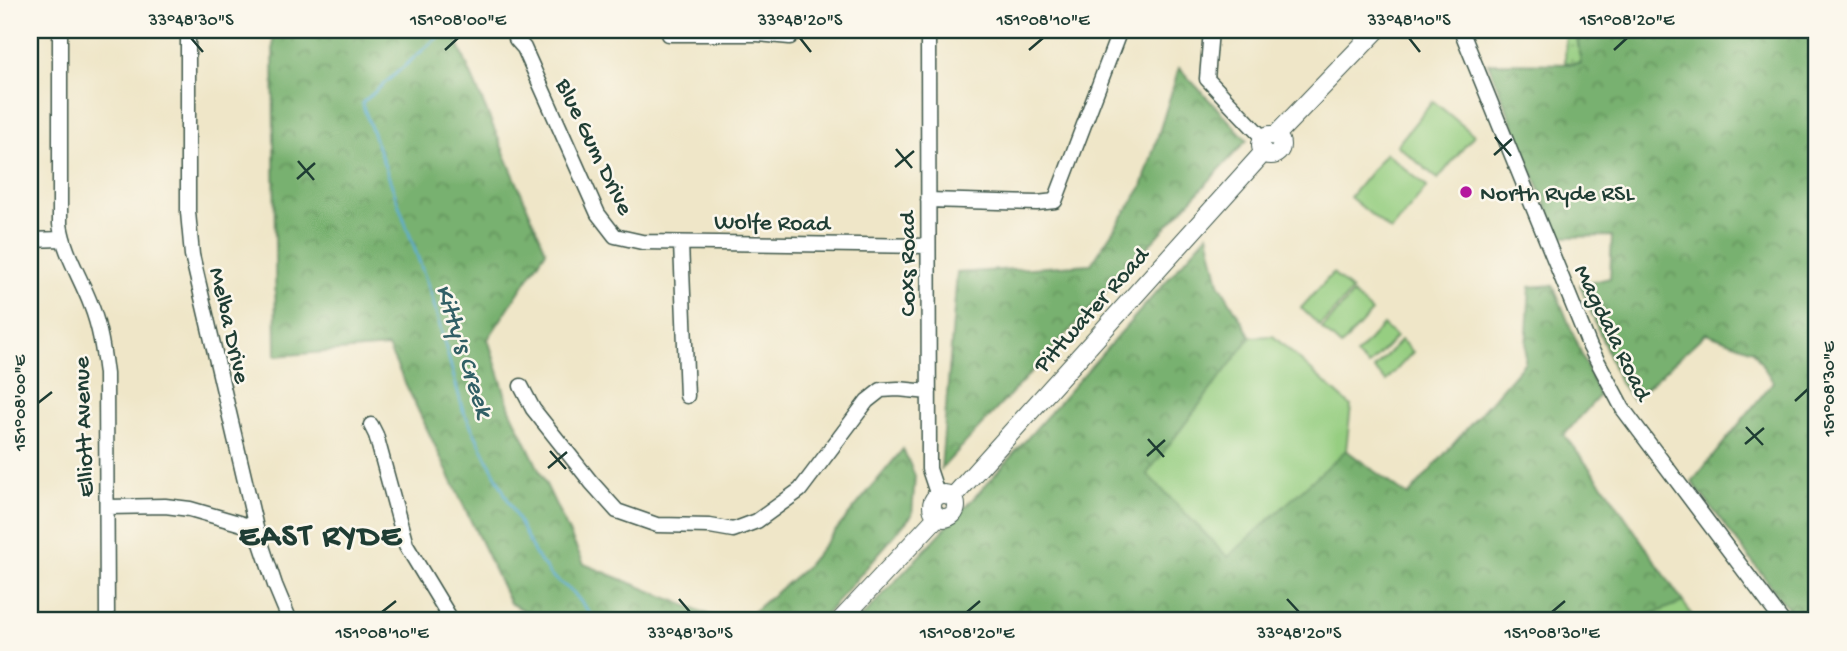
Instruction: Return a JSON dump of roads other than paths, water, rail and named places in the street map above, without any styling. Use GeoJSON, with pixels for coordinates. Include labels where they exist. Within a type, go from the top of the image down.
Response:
{"type":"FeatureCollection","features":[{"type":"Feature","properties":{"kind":"main road","name":"Pittwater Road"},"geometry":{"type":"LineString","coordinates":[[840,621],[937,516],[946,518],[954,513],[956,504],[945,497],[1267,142],[1377,30]]}},
{"type":"Feature","properties":{"kind":"street","name":"Elliott Avenue"},"geometry":{"type":"LineString","coordinates":[[60,30],[62,239],[101,335],[106,374],[107,621]]}},
{"type":"Feature","properties":{"kind":"street","name":"Melba Drive"},"geometry":{"type":"LineString","coordinates":[[188,30],[188,212],[192,256],[257,528],[275,586],[290,621]]}},
{"type":"Feature","properties":{"kind":"street"},"geometry":{"type":"LineString","coordinates":[[668,30],[669,34],[758,34],[790,37]]}},
{"type":"Feature","properties":{"kind":"street","name":"Coxs Road"},"geometry":{"type":"LineString","coordinates":[[928,30],[929,469],[945,497]]}},
{"type":"Feature","properties":{"kind":"street"},"geometry":{"type":"LineString","coordinates":[[928,200],[1037,203],[1055,201],[1120,30]]}},
{"type":"Feature","properties":{"kind":"street"},"geometry":{"type":"LineString","coordinates":[[1211,30],[1207,79],[1267,142]]}},
{"type":"Feature","properties":{"kind":"street","name":"Magdala Road"},"geometry":{"type":"LineString","coordinates":[[1461,30],[1590,347],[1606,379],[1623,409],[1782,621]]}},
{"type":"Feature","properties":{"kind":"street","name":"Blue Gum Drive"},"geometry":{"type":"LineString","coordinates":[[516,38],[524,48],[598,214],[615,236]]}},
{"type":"Feature","properties":{"kind":"street","name":"Wolfe Road"},"geometry":{"type":"LineString","coordinates":[[615,236],[642,242],[928,246]]}},
{"type":"Feature","properties":{"kind":"street"},"geometry":{"type":"LineString","coordinates":[[30,240],[62,239]]}},
{"type":"Feature","properties":{"kind":"street"},"geometry":{"type":"LineString","coordinates":[[681,243],[687,396]]}},
{"type":"Feature","properties":{"kind":"street"},"geometry":{"type":"LineString","coordinates":[[521,386],[533,409],[617,511],[657,525],[710,526],[733,530],[757,521],[800,490],[867,401],[881,390],[898,388],[929,392]]}},
{"type":"Feature","properties":{"kind":"street"},"geometry":{"type":"LineString","coordinates":[[371,425],[406,545],[452,621]]}},
{"type":"Feature","properties":{"kind":"street"},"geometry":{"type":"LineString","coordinates":[[107,507],[165,506],[190,509],[257,528]]}},
{"type":"Feature","properties":{"kind":"waterway","name":"Kitty's Creek"},"geometry":{"type":"LineString","coordinates":[[446,30],[362,103],[431,294],[463,410],[535,554],[551,576],[573,592],[596,621]]}},
{"type":"Feature","properties":{"kind":"place","name":"North Ryde RSL"},"geometry":{"type":"Point","coordinates":[1466,192]}},
{"type":"Feature","properties":{"kind":"district","name":"EAST RYDE"},"geometry":{"type":"Point","coordinates":[321,533]}}]}
